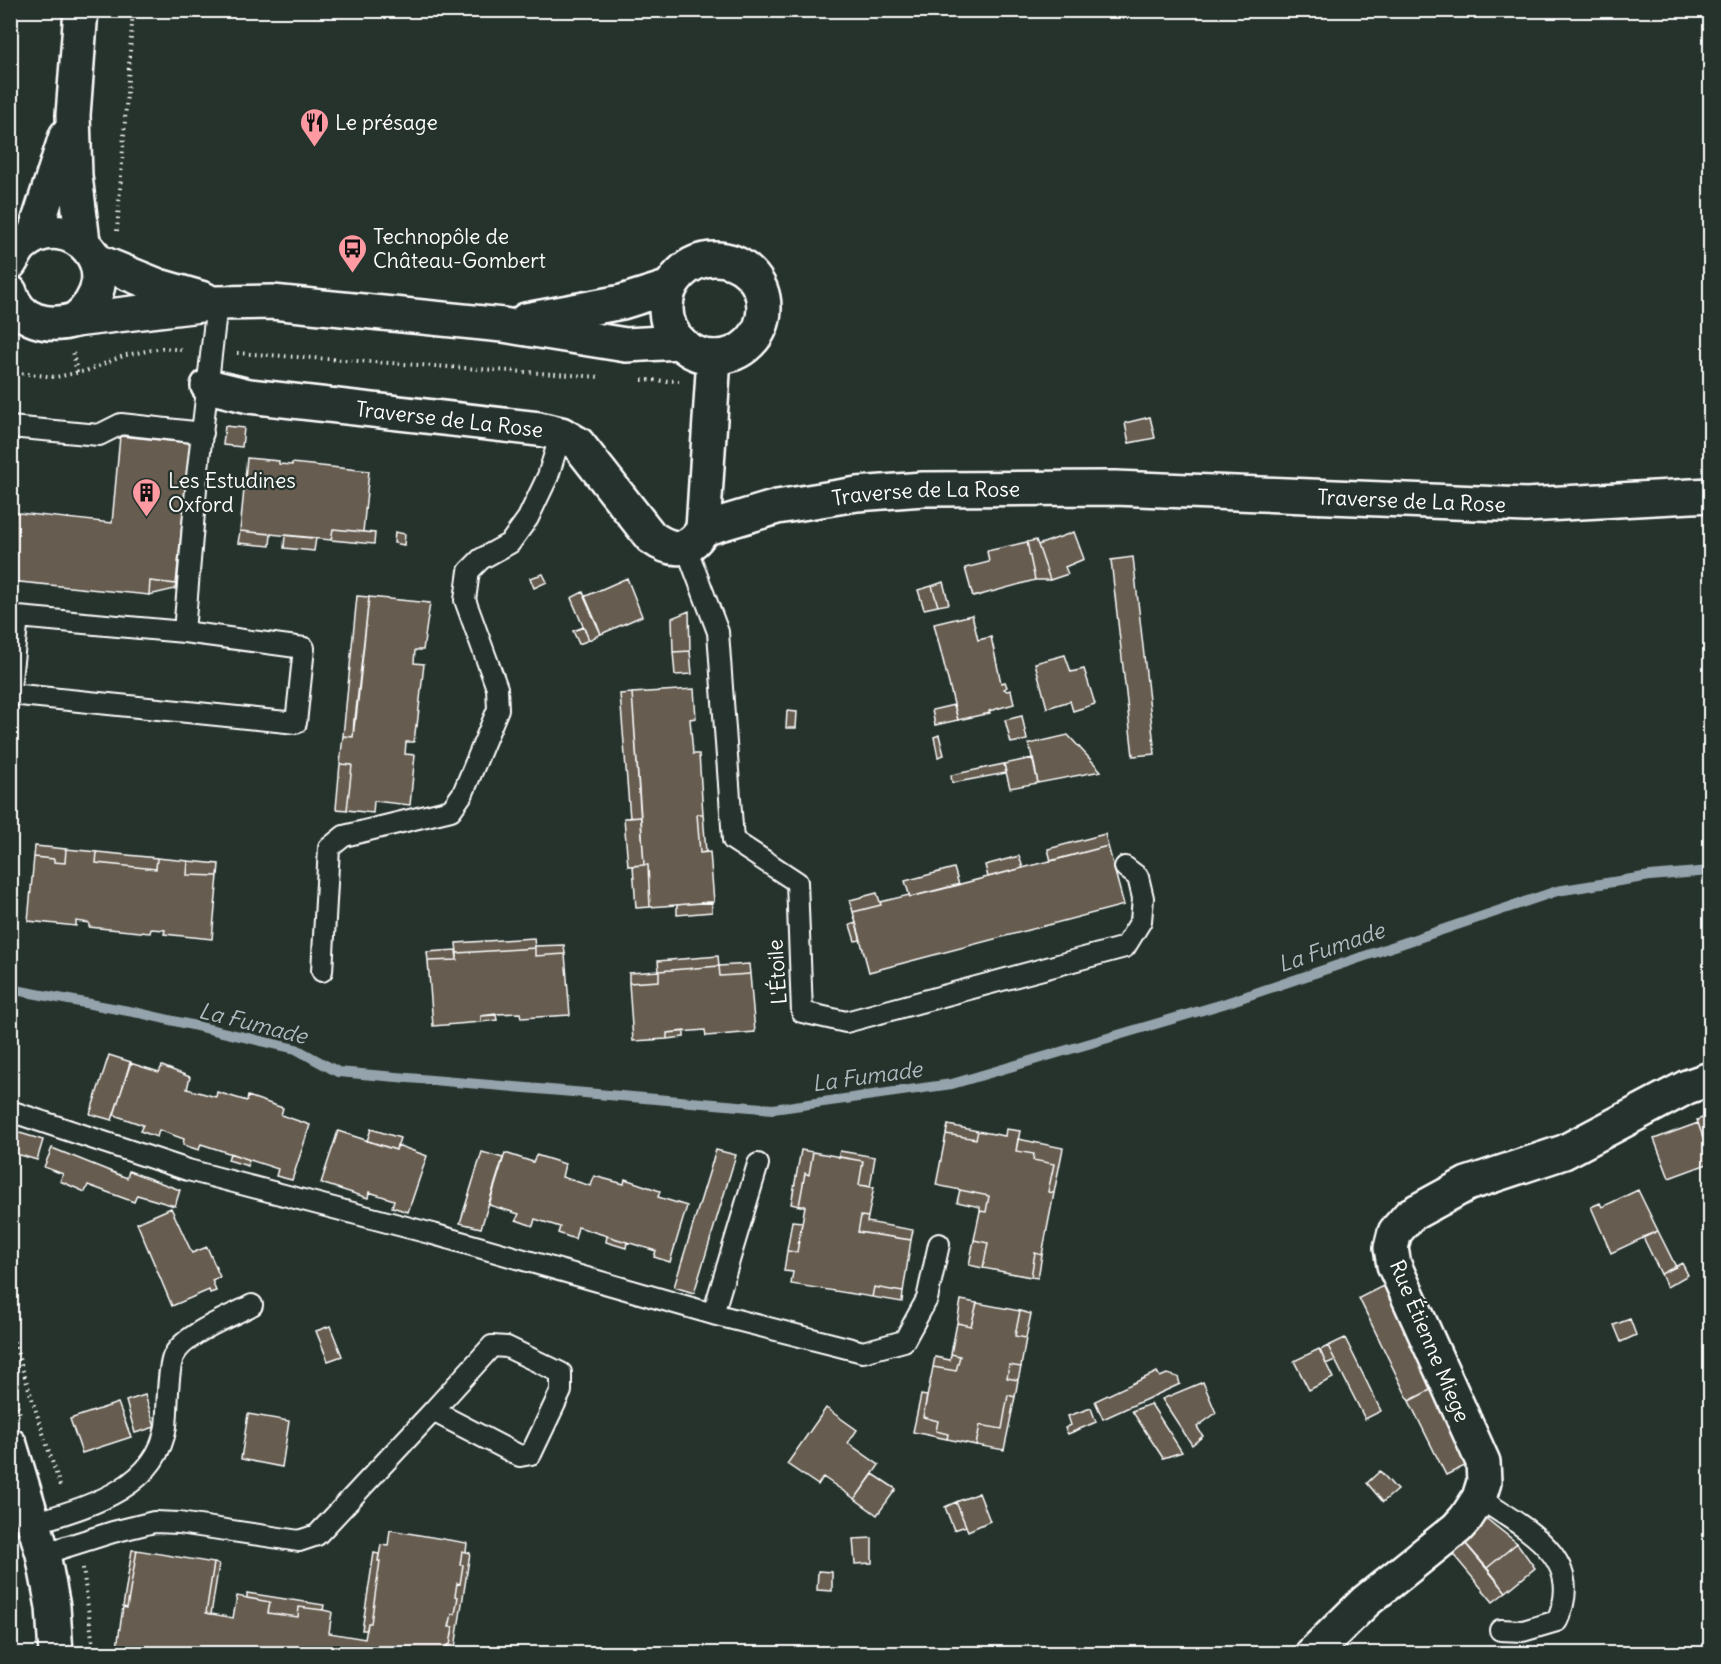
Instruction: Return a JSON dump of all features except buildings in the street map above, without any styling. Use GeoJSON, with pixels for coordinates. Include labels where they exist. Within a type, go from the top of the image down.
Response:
{"type":"FeatureCollection","features":[{"type":"Feature","properties":{"kind":"street"},"geometry":{"type":"LineString","coordinates":[[75,320],[87,310],[96,296],[100,277],[98,257],[75,176],[73,115],[81,10]]}},
{"type":"Feature","properties":{"kind":"street"},"geometry":{"type":"LineString","coordinates":[[34,236],[73,115]]}},
{"type":"Feature","properties":{"kind":"street"},"geometry":{"type":"LineString","coordinates":[[10,263],[18,249],[34,236],[61,233],[98,257],[159,286],[218,303]]}},
{"type":"Feature","properties":{"kind":"street"},"geometry":{"type":"LineString","coordinates":[[10,292],[20,310],[22,324],[60,324],[75,320],[218,303],[272,302],[504,325],[626,345],[700,352],[730,354],[743,348],[754,337],[762,321],[764,307],[761,290],[752,275],[732,261],[705,259],[689,266],[676,277],[670,287],[666,303],[668,321],[700,352],[694,538]]}},
{"type":"Feature","properties":{"kind":"street"},"geometry":{"type":"LineString","coordinates":[[504,325],[622,302],[670,287]]}},
{"type":"Feature","properties":{"kind":"street","name":"Traverse de La Rose"},"geometry":{"type":"LineString","coordinates":[[208,386],[249,396],[539,429],[561,434],[578,444],[651,537],[661,544],[672,547],[777,507],[856,494],[923,489],[1115,488],[1526,505],[1710,495]]}},
{"type":"Feature","properties":{"kind":"street","name":"Rue Étienne Miege"},"geometry":{"type":"LineString","coordinates":[[1312,1653],[1366,1601],[1457,1528],[1479,1498],[1484,1482],[1483,1462],[1394,1265],[1391,1248],[1395,1232],[1410,1215],[1467,1184],[1564,1152],[1688,1087],[1710,1079]]}},
{"type":"Feature","properties":{"kind":"street"},"geometry":{"type":"LineString","coordinates":[[10,1445],[43,1554],[53,1607],[56,1653]]}},
{"type":"Feature","properties":{"kind":"lane"},"geometry":{"type":"LineString","coordinates":[[184,632],[218,303]]}},
{"type":"Feature","properties":{"kind":"lane"},"geometry":{"type":"LineString","coordinates":[[10,427],[99,435],[122,424],[203,433]]}},
{"type":"Feature","properties":{"kind":"lane"},"geometry":{"type":"LineString","coordinates":[[322,971],[329,848],[344,836],[451,810],[463,793],[498,709],[497,688],[465,600],[469,571],[481,559],[510,543],[528,518],[548,476],[561,434]]}},
{"type":"Feature","properties":{"kind":"lane","name":"L'Étoile"},"geometry":{"type":"LineString","coordinates":[[694,538],[718,632],[733,840],[797,882],[802,1012],[846,1022],[1125,947],[1141,921],[1143,898],[1138,877],[1125,867]]}},
{"type":"Feature","properties":{"kind":"lane"},"geometry":{"type":"LineString","coordinates":[[10,688],[18,617],[184,632],[304,648],[296,723],[10,694]]}},
{"type":"Feature","properties":{"kind":"lane"},"geometry":{"type":"LineString","coordinates":[[10,1111],[188,1170],[433,1234],[713,1314],[863,1352],[904,1341],[927,1299],[939,1244]]}},
{"type":"Feature","properties":{"kind":"lane"},"geometry":{"type":"LineString","coordinates":[[713,1314],[758,1164]]}},
{"type":"Feature","properties":{"kind":"lane"},"geometry":{"type":"LineString","coordinates":[[34,1523],[69,1513],[116,1494],[153,1463],[166,1428],[173,1358],[186,1340],[252,1305]]}},
{"type":"Feature","properties":{"kind":"lane"},"geometry":{"type":"LineString","coordinates":[[43,1554],[154,1522],[179,1523],[299,1541],[317,1535],[492,1346],[507,1347],[561,1373],[561,1391],[531,1455],[520,1456],[433,1411]]}},
{"type":"Feature","properties":{"kind":"lane"},"geometry":{"type":"LineString","coordinates":[[1479,1498],[1535,1536],[1557,1559],[1565,1582],[1563,1608],[1557,1622],[1523,1631],[1500,1630]]}},
{"type":"Feature","properties":{"kind":"path"},"geometry":{"type":"LineString","coordinates":[[98,257],[133,10]]}},
{"type":"Feature","properties":{"kind":"path"},"geometry":{"type":"LineString","coordinates":[[10,372],[56,377],[86,371],[126,356],[162,348],[185,350]]}},
{"type":"Feature","properties":{"kind":"path"},"geometry":{"type":"LineString","coordinates":[[639,380],[687,381],[700,352]]}},
{"type":"Feature","properties":{"kind":"path"},"geometry":{"type":"LineString","coordinates":[[229,353],[603,377]]}},
{"type":"Feature","properties":{"kind":"shaded area"},"geometry":{"type":"Polygon","coordinates":[[[10,11],[16,11],[11,95],[10,11]]]}},
{"type":"Feature","properties":{"kind":"waterway","name":"La Fumade"},"geometry":{"type":"LineString","coordinates":[[10,989],[139,1013],[296,1049],[338,1072],[773,1109],[952,1084],[1223,1004],[1557,891],[1650,876],[1710,871]]}},
{"type":"Feature","properties":{"kind":"place","name":"Le présage"},"geometry":{"type":"Point","coordinates":[314,148]}},
{"type":"Feature","properties":{"kind":"place","name":"Technopôle de Château-Gombert"},"geometry":{"type":"Point","coordinates":[352,274]}},
{"type":"Feature","properties":{"kind":"place","name":"Les Estudines Oxford"},"geometry":{"type":"Point","coordinates":[147,518]}}]}
